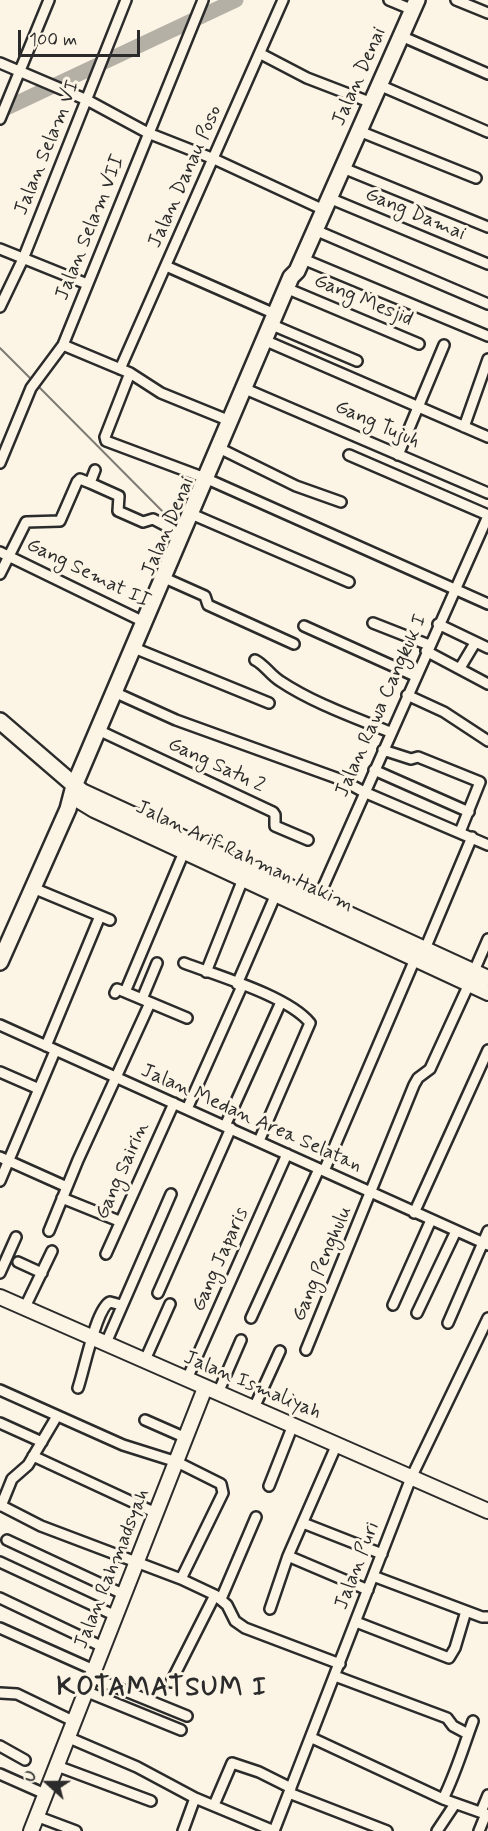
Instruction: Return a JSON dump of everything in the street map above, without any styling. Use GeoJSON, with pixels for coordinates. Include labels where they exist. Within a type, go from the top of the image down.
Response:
{"type":"FeatureCollection","features":[{"type":"Feature","properties":{"kind":"main road","name":"Jalan Denai"},"geometry":{"type":"LineString","coordinates":[[117,693],[139,650],[147,623],[169,580],[182,540],[196,516],[230,421],[267,342],[291,277],[300,265],[415,5]]}},
{"type":"Feature","properties":{"kind":"main road","name":"Jalan Denai"},"geometry":{"type":"LineString","coordinates":[[276,320],[298,278],[300,265]]}},
{"type":"Feature","properties":{"kind":"main road","name":"Jalan Denai"},"geometry":{"type":"LineString","coordinates":[[0,962],[74,796],[208,480],[225,451],[267,342]]}},
{"type":"Feature","properties":{"kind":"main road","name":"Jalan Arif Rahman Hakim"},"geometry":{"type":"LineString","coordinates":[[0,721],[74,796]]}},
{"type":"Feature","properties":{"kind":"main road","name":"Jalan Arif Rahman Hakim"},"geometry":{"type":"LineString","coordinates":[[0,732],[74,796]]}},
{"type":"Feature","properties":{"kind":"street"},"geometry":{"type":"LineString","coordinates":[[1,117],[49,0]]}},
{"type":"Feature","properties":{"kind":"street","name":"Jalan Selam VI"},"geometry":{"type":"LineString","coordinates":[[0,307],[23,259],[126,0]]}},
{"type":"Feature","properties":{"kind":"street","name":"Jalan Selam VII"},"geometry":{"type":"LineString","coordinates":[[0,463],[31,388],[63,345],[203,0]]}},
{"type":"Feature","properties":{"kind":"street","name":"Jalan Danau Poso"},"geometry":{"type":"LineString","coordinates":[[120,369],[283,0]]}},
{"type":"Feature","properties":{"kind":"street"},"geometry":{"type":"LineString","coordinates":[[389,0],[415,5]]}},
{"type":"Feature","properties":{"kind":"street"},"geometry":{"type":"LineString","coordinates":[[456,0],[488,13]]}},
{"type":"Feature","properties":{"kind":"street"},"geometry":{"type":"LineString","coordinates":[[401,36],[488,74]]}},
{"type":"Feature","properties":{"kind":"street"},"geometry":{"type":"LineString","coordinates":[[261,54],[307,78],[372,103]]}},
{"type":"Feature","properties":{"kind":"street","name":"Gang Damai"},"geometry":{"type":"LineString","coordinates":[[0,63],[87,100],[148,133],[327,204],[488,264]]}},
{"type":"Feature","properties":{"kind":"street"},"geometry":{"type":"LineString","coordinates":[[379,85],[488,132]]}},
{"type":"Feature","properties":{"kind":"street"},"geometry":{"type":"LineString","coordinates":[[359,131],[476,178]]}},
{"type":"Feature","properties":{"kind":"street"},"geometry":{"type":"LineString","coordinates":[[343,168],[488,227]]}},
{"type":"Feature","properties":{"kind":"street"},"geometry":{"type":"LineString","coordinates":[[315,230],[488,304]]}},
{"type":"Feature","properties":{"kind":"street"},"geometry":{"type":"LineString","coordinates":[[0,249],[87,284]]}},
{"type":"Feature","properties":{"kind":"street"},"geometry":{"type":"LineString","coordinates":[[300,265],[488,336]]}},
{"type":"Feature","properties":{"kind":"street"},"geometry":{"type":"LineString","coordinates":[[166,266],[357,361]]}},
{"type":"Feature","properties":{"kind":"street","name":"Gang Mesjid"},"geometry":{"type":"LineString","coordinates":[[292,291],[419,344]]}},
{"type":"Feature","properties":{"kind":"street"},"geometry":{"type":"LineString","coordinates":[[267,342],[488,436]]}},
{"type":"Feature","properties":{"kind":"street"},"geometry":{"type":"LineString","coordinates":[[63,345],[130,373],[161,393],[230,421]]}},
{"type":"Feature","properties":{"kind":"street"},"geometry":{"type":"LineString","coordinates":[[398,455],[444,345]]}},
{"type":"Feature","properties":{"kind":"street"},"geometry":{"type":"LineString","coordinates":[[464,426],[488,359]]}},
{"type":"Feature","properties":{"kind":"street"},"geometry":{"type":"LineString","coordinates":[[130,373],[105,439],[208,480],[488,604]]}},
{"type":"Feature","properties":{"kind":"street","name":"Gang Tujuh"},"geometry":{"type":"LineString","coordinates":[[250,391],[488,493]]}},
{"type":"Feature","properties":{"kind":"street"},"geometry":{"type":"LineString","coordinates":[[225,451],[296,486],[341,502]]}},
{"type":"Feature","properties":{"kind":"street"},"geometry":{"type":"LineString","coordinates":[[349,455],[487,520]]}},
{"type":"Feature","properties":{"kind":"street"},"geometry":{"type":"LineString","coordinates":[[90,483],[95,470]]}},
{"type":"Feature","properties":{"kind":"street"},"geometry":{"type":"LineString","coordinates":[[0,574],[26,522],[60,521],[80,479],[119,496],[118,512],[143,522],[153,519],[174,530],[182,540]]}},
{"type":"Feature","properties":{"kind":"street"},"geometry":{"type":"LineString","coordinates":[[196,516],[349,582]]}},
{"type":"Feature","properties":{"kind":"street","name":"Jalan Rawa Cangkuk I"},"geometry":{"type":"LineString","coordinates":[[314,906],[438,624],[487,520]]}},
{"type":"Feature","properties":{"kind":"street","name":"Gang Semat II"},"geometry":{"type":"LineString","coordinates":[[0,552],[147,623]]}},
{"type":"Feature","properties":{"kind":"street"},"geometry":{"type":"LineString","coordinates":[[169,580],[205,596],[208,604],[294,644]]}},
{"type":"Feature","properties":{"kind":"street"},"geometry":{"type":"LineString","coordinates":[[373,623],[428,648],[488,684]]}},
{"type":"Feature","properties":{"kind":"street"},"geometry":{"type":"LineString","coordinates":[[438,624],[488,648]]}},
{"type":"Feature","properties":{"kind":"street"},"geometry":{"type":"LineString","coordinates":[[304,626],[415,676]]}},
{"type":"Feature","properties":{"kind":"street"},"geometry":{"type":"LineString","coordinates":[[460,668],[475,643]]}},
{"type":"Feature","properties":{"kind":"street"},"geometry":{"type":"LineString","coordinates":[[139,650],[269,704]]}},
{"type":"Feature","properties":{"kind":"street"},"geometry":{"type":"LineString","coordinates":[[255,660],[264,665],[280,681],[312,699],[390,732]]}},
{"type":"Feature","properties":{"kind":"street"},"geometry":{"type":"LineString","coordinates":[[117,693],[196,728],[342,780],[364,792],[488,845]]}},
{"type":"Feature","properties":{"kind":"street"},"geometry":{"type":"LineString","coordinates":[[407,695],[444,712],[488,741]]}},
{"type":"Feature","properties":{"kind":"street","name":"Gang Satu 2"},"geometry":{"type":"LineString","coordinates":[[101,732],[273,812],[276,815],[275,826],[308,840]]}},
{"type":"Feature","properties":{"kind":"street"},"geometry":{"type":"LineString","coordinates":[[383,750],[411,759],[418,757],[480,782],[460,832]]}},
{"type":"Feature","properties":{"kind":"street"},"geometry":{"type":"LineString","coordinates":[[374,770],[469,812]]}},
{"type":"Feature","properties":{"kind":"street","name":"Jalan Arif Rahman Hakim"},"geometry":{"type":"LineString","coordinates":[[74,796],[94,810],[276,894],[314,906],[425,949],[472,978],[488,993]]}},
{"type":"Feature","properties":{"kind":"street","name":"Jalan Arif Rahman Hakim"},"geometry":{"type":"LineString","coordinates":[[74,796],[314,906],[415,959],[472,978],[488,978]]}},
{"type":"Feature","properties":{"kind":"street"},"geometry":{"type":"LineString","coordinates":[[425,949],[472,837]]}},
{"type":"Feature","properties":{"kind":"street"},"geometry":{"type":"LineString","coordinates":[[184,852],[120,993],[187,1018]]}},
{"type":"Feature","properties":{"kind":"street"},"geometry":{"type":"LineString","coordinates":[[206,972],[243,879]]}},
{"type":"Feature","properties":{"kind":"street"},"geometry":{"type":"LineString","coordinates":[[33,888],[110,920]]}},
{"type":"Feature","properties":{"kind":"street"},"geometry":{"type":"LineString","coordinates":[[188,1109],[276,894]]}},
{"type":"Feature","properties":{"kind":"street"},"geometry":{"type":"LineString","coordinates":[[0,1181],[4,1159],[39,1089],[51,1048],[100,916]]}},
{"type":"Feature","properties":{"kind":"street","name":"Gang Penghulu"},"geometry":{"type":"LineString","coordinates":[[306,1350],[414,1085],[418,1078],[430,1069],[488,939]]}},
{"type":"Feature","properties":{"kind":"street"},"geometry":{"type":"LineString","coordinates":[[251,1318],[321,1170],[415,959]]}},
{"type":"Feature","properties":{"kind":"street"},"geometry":{"type":"LineString","coordinates":[[49,1231],[117,1079],[158,963]]}},
{"type":"Feature","properties":{"kind":"street"},"geometry":{"type":"LineString","coordinates":[[184,963],[282,1002],[310,1023],[260,1141]]}},
{"type":"Feature","properties":{"kind":"street"},"geometry":{"type":"LineString","coordinates":[[158,1293],[282,1002]]}},
{"type":"Feature","properties":{"kind":"street","name":"Jalan Medan Area Selatan"},"geometry":{"type":"LineString","coordinates":[[0,1025],[485,1244]]}},
{"type":"Feature","properties":{"kind":"street"},"geometry":{"type":"LineString","coordinates":[[414,1213],[488,1050]]}},
{"type":"Feature","properties":{"kind":"street"},"geometry":{"type":"LineString","coordinates":[[0,1072],[39,1089]]}},
{"type":"Feature","properties":{"kind":"street","name":"Gang Sairin"},"geometry":{"type":"LineString","coordinates":[[106,1254],[174,1103]]}},
{"type":"Feature","properties":{"kind":"street","name":"Gang Japaris"},"geometry":{"type":"LineString","coordinates":[[187,1379],[287,1154]]}},
{"type":"Feature","properties":{"kind":"street"},"geometry":{"type":"LineString","coordinates":[[4,1159],[67,1187]]}},
{"type":"Feature","properties":{"kind":"street"},"geometry":{"type":"LineString","coordinates":[[106,1343],[171,1194]]}},
{"type":"Feature","properties":{"kind":"street"},"geometry":{"type":"LineString","coordinates":[[62,1198],[119,1221]]}},
{"type":"Feature","properties":{"kind":"street"},"geometry":{"type":"LineString","coordinates":[[393,1305],[431,1220]]}},
{"type":"Feature","properties":{"kind":"street"},"geometry":{"type":"LineString","coordinates":[[417,1313],[456,1231]]}},
{"type":"Feature","properties":{"kind":"street"},"geometry":{"type":"LineString","coordinates":[[448,1323],[485,1244],[488,1231]]}},
{"type":"Feature","properties":{"kind":"street"},"geometry":{"type":"LineString","coordinates":[[0,1273],[16,1237]]}},
{"type":"Feature","properties":{"kind":"street"},"geometry":{"type":"LineString","coordinates":[[25,1308],[52,1251]]}},
{"type":"Feature","properties":{"kind":"street"},"geometry":{"type":"LineString","coordinates":[[18,1262],[42,1273]]}},
{"type":"Feature","properties":{"kind":"street","name":"Jalan Ismaliyah"},"geometry":{"type":"LineString","coordinates":[[0,1297],[488,1511]]}},
{"type":"Feature","properties":{"kind":"street"},"geometry":{"type":"LineString","coordinates":[[78,1388],[92,1337],[108,1302],[121,1305]]}},
{"type":"Feature","properties":{"kind":"street"},"geometry":{"type":"LineString","coordinates":[[145,1360],[170,1304]]}},
{"type":"Feature","properties":{"kind":"street","name":"Jalan Puri"},"geometry":{"type":"LineString","coordinates":[[274,1831],[411,1478],[484,1338],[488,1318]]}},
{"type":"Feature","properties":{"kind":"street"},"geometry":{"type":"LineString","coordinates":[[212,1390],[241,1340]]}},
{"type":"Feature","properties":{"kind":"street"},"geometry":{"type":"LineString","coordinates":[[254,1408],[280,1351]]}},
{"type":"Feature","properties":{"kind":"street"},"geometry":{"type":"LineString","coordinates":[[0,1390],[123,1445],[177,1462],[221,1484],[224,1490],[181,1579]]}},
{"type":"Feature","properties":{"kind":"street","name":"Jalan Rahmadsyah"},"geometry":{"type":"LineString","coordinates":[[30,1831],[186,1438],[212,1390]]}},
{"type":"Feature","properties":{"kind":"street"},"geometry":{"type":"LineString","coordinates":[[57,1416],[33,1456],[12,1479],[1,1506],[41,1526],[181,1579],[218,1597],[235,1621],[245,1628],[340,1664]]}},
{"type":"Feature","properties":{"kind":"street"},"geometry":{"type":"LineString","coordinates":[[145,1420],[186,1438]]}},
{"type":"Feature","properties":{"kind":"street"},"geometry":{"type":"LineString","coordinates":[[0,1423],[42,1442]]}},
{"type":"Feature","properties":{"kind":"street"},"geometry":{"type":"LineString","coordinates":[[269,1486],[294,1425]]}},
{"type":"Feature","properties":{"kind":"street"},"geometry":{"type":"LineString","coordinates":[[270,1609],[288,1556],[337,1444]]}},
{"type":"Feature","properties":{"kind":"street"},"geometry":{"type":"LineString","coordinates":[[33,1456],[156,1513]]}},
{"type":"Feature","properties":{"kind":"street"},"geometry":{"type":"LineString","coordinates":[[171,1682],[218,1597],[256,1517]]}},
{"type":"Feature","properties":{"kind":"street"},"geometry":{"type":"LineString","coordinates":[[303,1523],[382,1554]]}},
{"type":"Feature","properties":{"kind":"street"},"geometry":{"type":"LineString","coordinates":[[7,1540],[125,1595]]}},
{"type":"Feature","properties":{"kind":"street"},"geometry":{"type":"LineString","coordinates":[[288,1556],[368,1590]]}},
{"type":"Feature","properties":{"kind":"street"},"geometry":{"type":"LineString","coordinates":[[0,1562],[116,1616]]}},
{"type":"Feature","properties":{"kind":"street"},"geometry":{"type":"LineString","coordinates":[[373,1576],[488,1617]]}},
{"type":"Feature","properties":{"kind":"street"},"geometry":{"type":"LineString","coordinates":[[0,1598],[103,1647]]}},
{"type":"Feature","properties":{"kind":"street"},"geometry":{"type":"LineString","coordinates":[[356,1622],[449,1658],[455,1648],[466,1611]]}},
{"type":"Feature","properties":{"kind":"street"},"geometry":{"type":"LineString","coordinates":[[0,1628],[92,1674],[187,1716]]}},
{"type":"Feature","properties":{"kind":"street"},"geometry":{"type":"LineString","coordinates":[[335,1676],[447,1718],[453,1726],[468,1734]]}},
{"type":"Feature","properties":{"kind":"street"},"geometry":{"type":"LineString","coordinates":[[85,1691],[181,1730]]}},
{"type":"Feature","properties":{"kind":"street"},"geometry":{"type":"LineString","coordinates":[[0,1693],[17,1694],[73,1721]]}},
{"type":"Feature","properties":{"kind":"street"},"geometry":{"type":"LineString","coordinates":[[443,1799],[459,1767],[459,1755],[473,1721]]}},
{"type":"Feature","properties":{"kind":"street"},"geometry":{"type":"LineString","coordinates":[[67,1737],[136,1767],[195,1798],[274,1831]]}},
{"type":"Feature","properties":{"kind":"street"},"geometry":{"type":"LineString","coordinates":[[312,1738],[443,1799],[485,1814]]}},
{"type":"Feature","properties":{"kind":"street"},"geometry":{"type":"LineString","coordinates":[[0,1746],[25,1760]]}},
{"type":"Feature","properties":{"kind":"street"},"geometry":{"type":"LineString","coordinates":[[214,1805],[232,1763],[259,1772],[290,1791],[387,1831]]}},
{"type":"Feature","properties":{"kind":"street"},"geometry":{"type":"LineString","coordinates":[[57,1766],[151,1801]]}},
{"type":"Feature","properties":{"kind":"street"},"geometry":{"type":"LineString","coordinates":[[0,1774],[45,1794]]}},
{"type":"Feature","properties":{"kind":"street"},"geometry":{"type":"LineString","coordinates":[[478,1831],[485,1814],[488,1795]]}},
{"type":"Feature","properties":{"kind":"street"},"geometry":{"type":"LineString","coordinates":[[183,1831],[195,1798]]}},
{"type":"Feature","properties":{"kind":"street"},"geometry":{"type":"LineString","coordinates":[[437,1831],[455,1804]]}},
{"type":"Feature","properties":{"kind":"street"},"geometry":{"type":"LineString","coordinates":[[36,1815],[76,1831]]}},
{"type":"Feature","properties":{"kind":"waterway"},"geometry":{"type":"LineString","coordinates":[[0,111],[236,0]]}},
{"type":"Feature","properties":{"kind":"waterway"},"geometry":{"type":"LineString","coordinates":[[0,348],[32,380]]}},
{"type":"Feature","properties":{"kind":"waterway"},"geometry":{"type":"LineString","coordinates":[[36,384],[176,525]]}},
{"type":"Feature","properties":{"kind":"district","name":"KOTAMATSUM I"},"geometry":{"type":"Point","coordinates":[162,1690]}}]}
